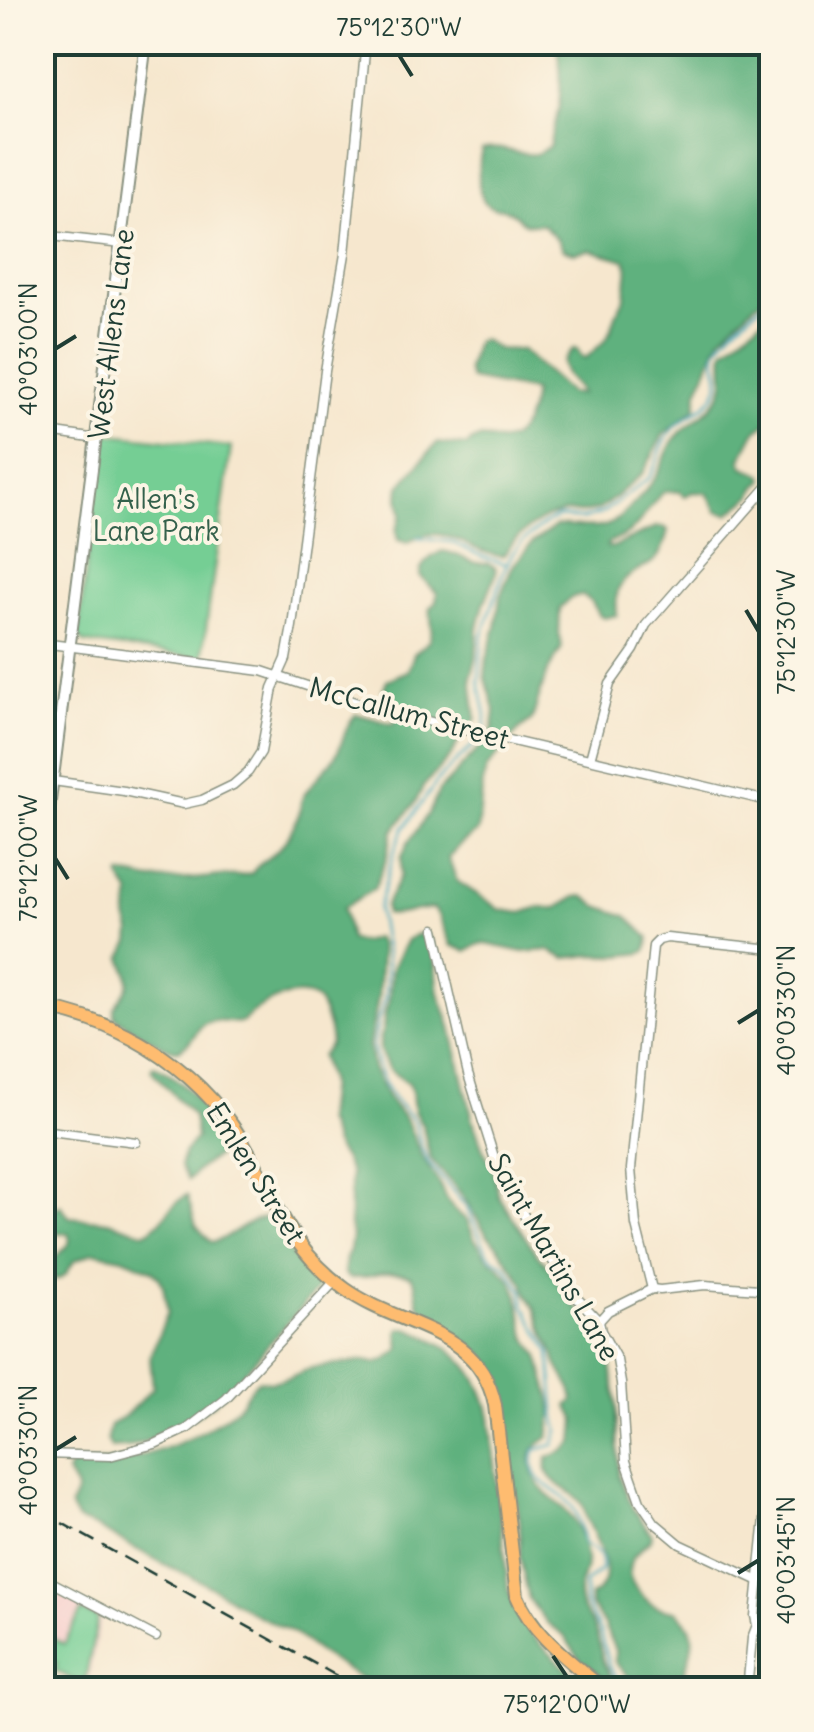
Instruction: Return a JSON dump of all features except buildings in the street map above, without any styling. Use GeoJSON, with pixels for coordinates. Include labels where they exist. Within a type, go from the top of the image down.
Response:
{"type":"FeatureCollection","features":[{"type":"Feature","properties":{"kind":"main road","name":"Emlen Street"},"geometry":{"type":"LineString","coordinates":[[42,1008],[94,1021],[128,1036],[192,1080],[240,1136],[276,1209],[314,1261],[335,1281],[378,1309],[459,1346],[481,1368],[494,1400],[517,1596],[538,1630],[604,1690]]}},
{"type":"Feature","properties":{"kind":"street","name":"West Allens Lane"},"geometry":{"type":"LineString","coordinates":[[42,864],[146,42]]}},
{"type":"Feature","properties":{"kind":"street"},"geometry":{"type":"LineString","coordinates":[[53,781],[124,790],[176,804],[197,802],[244,777],[258,759],[273,688],[290,640],[324,371],[339,296],[366,42]]}},
{"type":"Feature","properties":{"kind":"street"},"geometry":{"type":"LineString","coordinates":[[42,235],[122,244]]}},
{"type":"Feature","properties":{"kind":"street"},"geometry":{"type":"LineString","coordinates":[[42,431],[97,439]]}},
{"type":"Feature","properties":{"kind":"street"},"geometry":{"type":"LineString","coordinates":[[590,759],[606,694],[646,625],[766,488]]}},
{"type":"Feature","properties":{"kind":"street","name":"McCallum Street"},"geometry":{"type":"LineString","coordinates":[[42,643],[248,669],[376,709],[772,802]]}},
{"type":"Feature","properties":{"kind":"street","name":"Saint Martins Lane"},"geometry":{"type":"LineString","coordinates":[[435,929],[488,1143],[529,1225],[577,1298],[598,1321],[619,1367],[626,1460],[644,1509],[680,1544],[758,1581]]}},
{"type":"Feature","properties":{"kind":"street"},"geometry":{"type":"LineString","coordinates":[[652,1289],[636,1225],[631,1168],[651,953],[656,942],[667,938],[772,949]]}},
{"type":"Feature","properties":{"kind":"street"},"geometry":{"type":"LineString","coordinates":[[42,1130],[136,1142]]}},
{"type":"Feature","properties":{"kind":"street"},"geometry":{"type":"LineString","coordinates":[[42,1454],[117,1454],[162,1442],[186,1429],[226,1399],[335,1281]]}},
{"type":"Feature","properties":{"kind":"street"},"geometry":{"type":"LineString","coordinates":[[598,1321],[608,1311],[652,1289],[705,1285],[772,1290]]}},
{"type":"Feature","properties":{"kind":"street"},"geometry":{"type":"LineString","coordinates":[[747,1690],[757,1625],[772,1450]]}},
{"type":"Feature","properties":{"kind":"street"},"geometry":{"type":"LineString","coordinates":[[42,1577],[156,1637]]}},
{"type":"Feature","properties":{"kind":"street"},"geometry":{"type":"LineString","coordinates":[[757,1625],[772,1631]]}},
{"type":"Feature","properties":{"kind":"shaded area"},"geometry":{"type":"Polygon","coordinates":[[[42,1586],[102,1615],[86,1689],[43,1667],[42,1586]]]}},
{"type":"Feature","properties":{"kind":"green space"},"geometry":{"type":"Polygon","coordinates":[[[557,43],[771,43],[771,292],[720,338],[698,391],[696,408],[663,435],[643,473],[598,510],[547,517],[515,540],[503,556],[434,534],[408,543],[398,540],[396,531],[402,514],[400,486],[437,443],[467,446],[478,439],[506,440],[519,432],[527,416],[533,391],[470,379],[467,369],[476,341],[498,349],[522,350],[569,393],[581,394],[563,362],[573,349],[586,358],[605,341],[625,297],[625,260],[590,250],[574,253],[562,249],[542,224],[522,222],[504,209],[489,206],[481,195],[482,150],[535,154],[550,146],[560,99],[557,43]]]}},
{"type":"Feature","properties":{"kind":"green space"},"geometry":{"type":"Polygon","coordinates":[[[771,312],[771,420],[755,432],[741,459],[744,467],[762,474],[764,479],[753,495],[729,514],[717,511],[707,493],[685,496],[665,491],[630,532],[608,543],[607,547],[613,547],[656,527],[668,530],[655,560],[621,585],[617,615],[600,616],[584,596],[575,596],[560,609],[562,647],[546,675],[532,720],[487,768],[478,831],[448,858],[457,881],[501,910],[522,913],[557,908],[584,896],[598,906],[627,916],[649,938],[647,950],[618,956],[565,958],[548,950],[524,952],[486,944],[466,951],[451,945],[434,909],[386,914],[385,906],[401,875],[401,858],[408,843],[439,791],[493,728],[495,710],[485,676],[487,658],[500,596],[512,567],[533,542],[556,526],[603,526],[628,509],[655,478],[676,438],[720,395],[724,384],[724,350],[771,312]]]}},
{"type":"Feature","properties":{"kind":"green space","name":"Allen's Lane Park"},"geometry":{"type":"Polygon","coordinates":[[[102,433],[231,447],[202,658],[85,643],[78,637],[102,433]]]}},
{"type":"Feature","properties":{"kind":"green space"},"geometry":{"type":"Polygon","coordinates":[[[442,551],[496,568],[478,627],[471,677],[476,719],[393,831],[374,889],[343,908],[350,940],[375,938],[381,953],[369,1045],[373,1068],[388,1098],[407,1122],[446,1199],[467,1220],[474,1238],[512,1281],[518,1295],[526,1336],[539,1356],[553,1415],[549,1437],[532,1452],[534,1474],[578,1527],[586,1560],[580,1602],[596,1632],[603,1661],[615,1686],[581,1661],[564,1636],[546,1622],[529,1599],[520,1557],[520,1522],[509,1461],[506,1412],[492,1365],[483,1354],[427,1315],[418,1303],[411,1276],[385,1273],[348,1278],[344,1273],[352,1236],[350,1173],[325,1120],[329,1084],[321,1056],[330,1039],[318,1002],[306,996],[286,996],[266,1004],[243,1022],[208,1022],[177,1050],[154,1041],[114,1016],[114,1008],[129,980],[122,958],[130,942],[127,918],[131,894],[121,875],[153,880],[244,875],[252,873],[277,850],[293,828],[306,792],[335,756],[356,714],[393,724],[396,721],[395,706],[383,690],[387,680],[408,671],[414,654],[429,641],[430,608],[437,593],[420,572],[427,561],[442,551]]]}},
{"type":"Feature","properties":{"kind":"green space"},"geometry":{"type":"Polygon","coordinates":[[[417,934],[428,937],[434,951],[439,993],[473,1120],[492,1166],[499,1197],[568,1298],[585,1316],[610,1358],[619,1477],[633,1509],[652,1535],[631,1561],[629,1572],[643,1597],[677,1612],[688,1624],[692,1640],[681,1689],[632,1689],[615,1662],[615,1650],[590,1604],[590,1596],[604,1581],[604,1560],[582,1504],[552,1479],[546,1467],[548,1458],[574,1442],[576,1420],[568,1406],[574,1400],[571,1389],[523,1283],[462,1195],[430,1158],[408,1083],[389,1070],[380,1051],[392,968],[407,940],[417,934]]]}},
{"type":"Feature","properties":{"kind":"green space"},"geometry":{"type":"Polygon","coordinates":[[[153,1066],[183,1086],[226,1135],[223,1151],[188,1180],[180,1166],[185,1151],[196,1138],[193,1116],[151,1070],[153,1066]]]}},
{"type":"Feature","properties":{"kind":"green space"},"geometry":{"type":"Polygon","coordinates":[[[187,1195],[196,1226],[211,1242],[256,1220],[272,1218],[287,1249],[319,1281],[319,1287],[212,1404],[146,1441],[111,1448],[107,1439],[110,1425],[153,1388],[150,1357],[168,1312],[163,1286],[152,1270],[123,1258],[93,1252],[74,1261],[66,1274],[53,1279],[55,1258],[68,1245],[69,1238],[68,1234],[43,1233],[42,1217],[61,1205],[69,1217],[108,1221],[144,1233],[187,1195]]]}},
{"type":"Feature","properties":{"kind":"green space"},"geometry":{"type":"Polygon","coordinates":[[[407,1328],[451,1350],[479,1384],[490,1416],[508,1589],[513,1604],[527,1629],[585,1689],[385,1689],[359,1678],[291,1631],[256,1615],[205,1583],[78,1521],[70,1506],[76,1491],[67,1473],[72,1463],[116,1460],[178,1443],[234,1410],[259,1380],[289,1378],[310,1368],[386,1360],[400,1349],[398,1333],[407,1328]]]}},
{"type":"Feature","properties":{"kind":"green space"},"geometry":{"type":"Polygon","coordinates":[[[81,1611],[98,1618],[84,1685],[55,1671],[57,1663],[42,1657],[43,1633],[64,1645],[81,1611]]]}},
{"type":"Feature","properties":{"kind":"waterway"},"geometry":{"type":"LineString","coordinates":[[485,731],[479,681],[482,637],[512,554],[547,522],[602,513],[649,478],[669,435],[716,392],[718,347],[772,297]]}},
{"type":"Feature","properties":{"kind":"waterway"},"geometry":{"type":"LineString","coordinates":[[417,538],[451,542],[506,564]]}},
{"type":"Feature","properties":{"kind":"waterway"},"geometry":{"type":"LineString","coordinates":[[481,738],[441,776],[404,828],[395,849],[378,909],[387,973],[373,1047],[385,1085],[415,1122],[428,1162],[467,1208],[487,1252],[504,1264],[522,1290],[524,1306],[550,1352],[559,1430],[554,1445],[535,1450],[533,1462],[539,1478],[572,1506],[584,1544],[600,1556],[601,1570],[585,1583],[585,1603],[600,1632],[609,1667],[623,1690]]}},
{"type":"Feature","properties":{"kind":"railway"},"geometry":{"type":"LineString","coordinates":[[42,1512],[362,1690]]}}]}
